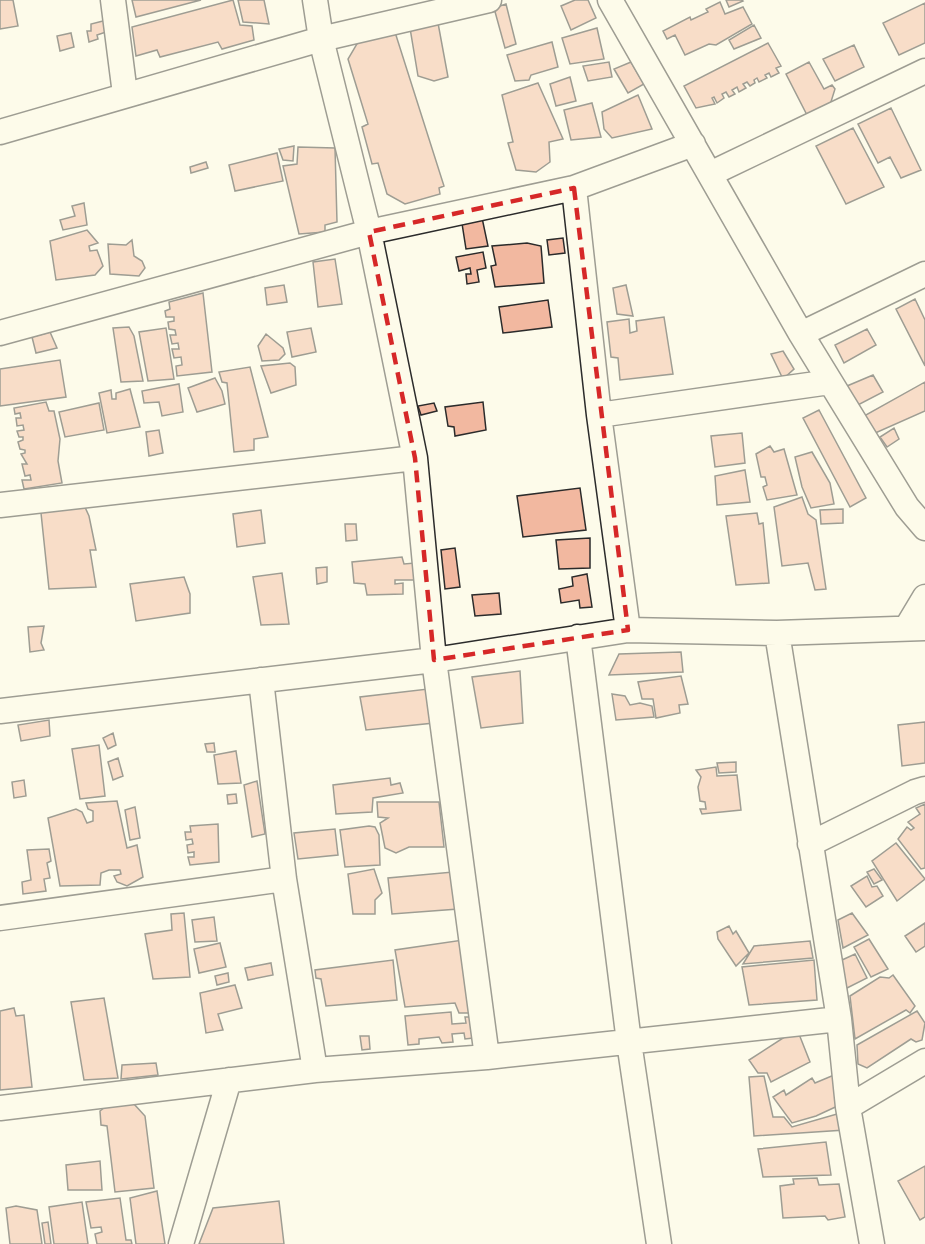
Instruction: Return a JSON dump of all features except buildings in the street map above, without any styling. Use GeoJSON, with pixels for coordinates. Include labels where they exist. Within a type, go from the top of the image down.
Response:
{"type":"FeatureCollection","features":[{"type":"Feature","properties":{"kind":"street"},"geometry":{"type":"LineString","coordinates":[[112,0],[124,94]]}},
{"type":"Feature","properties":{"kind":"street"},"geometry":{"type":"LineString","coordinates":[[315,0],[321,39],[369,232],[415,458],[434,660],[487,1057]]}},
{"type":"Feature","properties":{"kind":"street"},"geometry":{"type":"LineString","coordinates":[[0,132],[124,94],[321,39],[489,0]]}},
{"type":"Feature","properties":{"kind":"street"},"geometry":{"type":"LineString","coordinates":[[610,0],[801,334],[830,382],[916,503],[925,528]]}},
{"type":"Feature","properties":{"kind":"street"},"geometry":{"type":"LineString","coordinates":[[710,174],[925,71]]}},
{"type":"Feature","properties":{"kind":"street"},"geometry":{"type":"LineString","coordinates":[[0,333],[369,232],[574,188],[693,144]]}},
{"type":"Feature","properties":{"kind":"street"},"geometry":{"type":"LineString","coordinates":[[574,188],[599,415],[628,630]]}},
{"type":"Feature","properties":{"kind":"street"},"geometry":{"type":"LineString","coordinates":[[801,334],[925,274]]}},
{"type":"Feature","properties":{"kind":"street"},"geometry":{"type":"LineString","coordinates":[[599,415],[830,382]]}},
{"type":"Feature","properties":{"kind":"street"},"geometry":{"type":"LineString","coordinates":[[0,505],[415,458]]}},
{"type":"Feature","properties":{"kind":"street"},"geometry":{"type":"LineString","coordinates":[[0,711],[434,660],[628,630],[777,633],[916,627],[925,597]]}},
{"type":"Feature","properties":{"kind":"street"},"geometry":{"type":"LineString","coordinates":[[777,633],[838,1019],[848,1107],[872,1244]]}},
{"type":"Feature","properties":{"kind":"street"},"geometry":{"type":"LineString","coordinates":[[578,637],[629,1042],[659,1244]]}},
{"type":"Feature","properties":{"kind":"street"},"geometry":{"type":"LineString","coordinates":[[261,680],[284,879],[315,1070]]}},
{"type":"Feature","properties":{"kind":"street"},"geometry":{"type":"LineString","coordinates":[[810,844],[925,789]]}},
{"type":"Feature","properties":{"kind":"street"},"geometry":{"type":"LineString","coordinates":[[0,918],[284,879]]}},
{"type":"Feature","properties":{"kind":"street"},"geometry":{"type":"LineString","coordinates":[[0,1108],[315,1070],[487,1057],[838,1019]]}},
{"type":"Feature","properties":{"kind":"street"},"geometry":{"type":"LineString","coordinates":[[848,1107],[925,1061]]}},
{"type":"Feature","properties":{"kind":"street"},"geometry":{"type":"LineString","coordinates":[[181,1244],[229,1080]]}},
{"type":"Feature","properties":{"kind":"highlighted area"},"geometry":{"type":"Polygon","coordinates":[[[574,188],[628,630],[434,660],[415,458],[369,232],[574,188]]]}}]}
